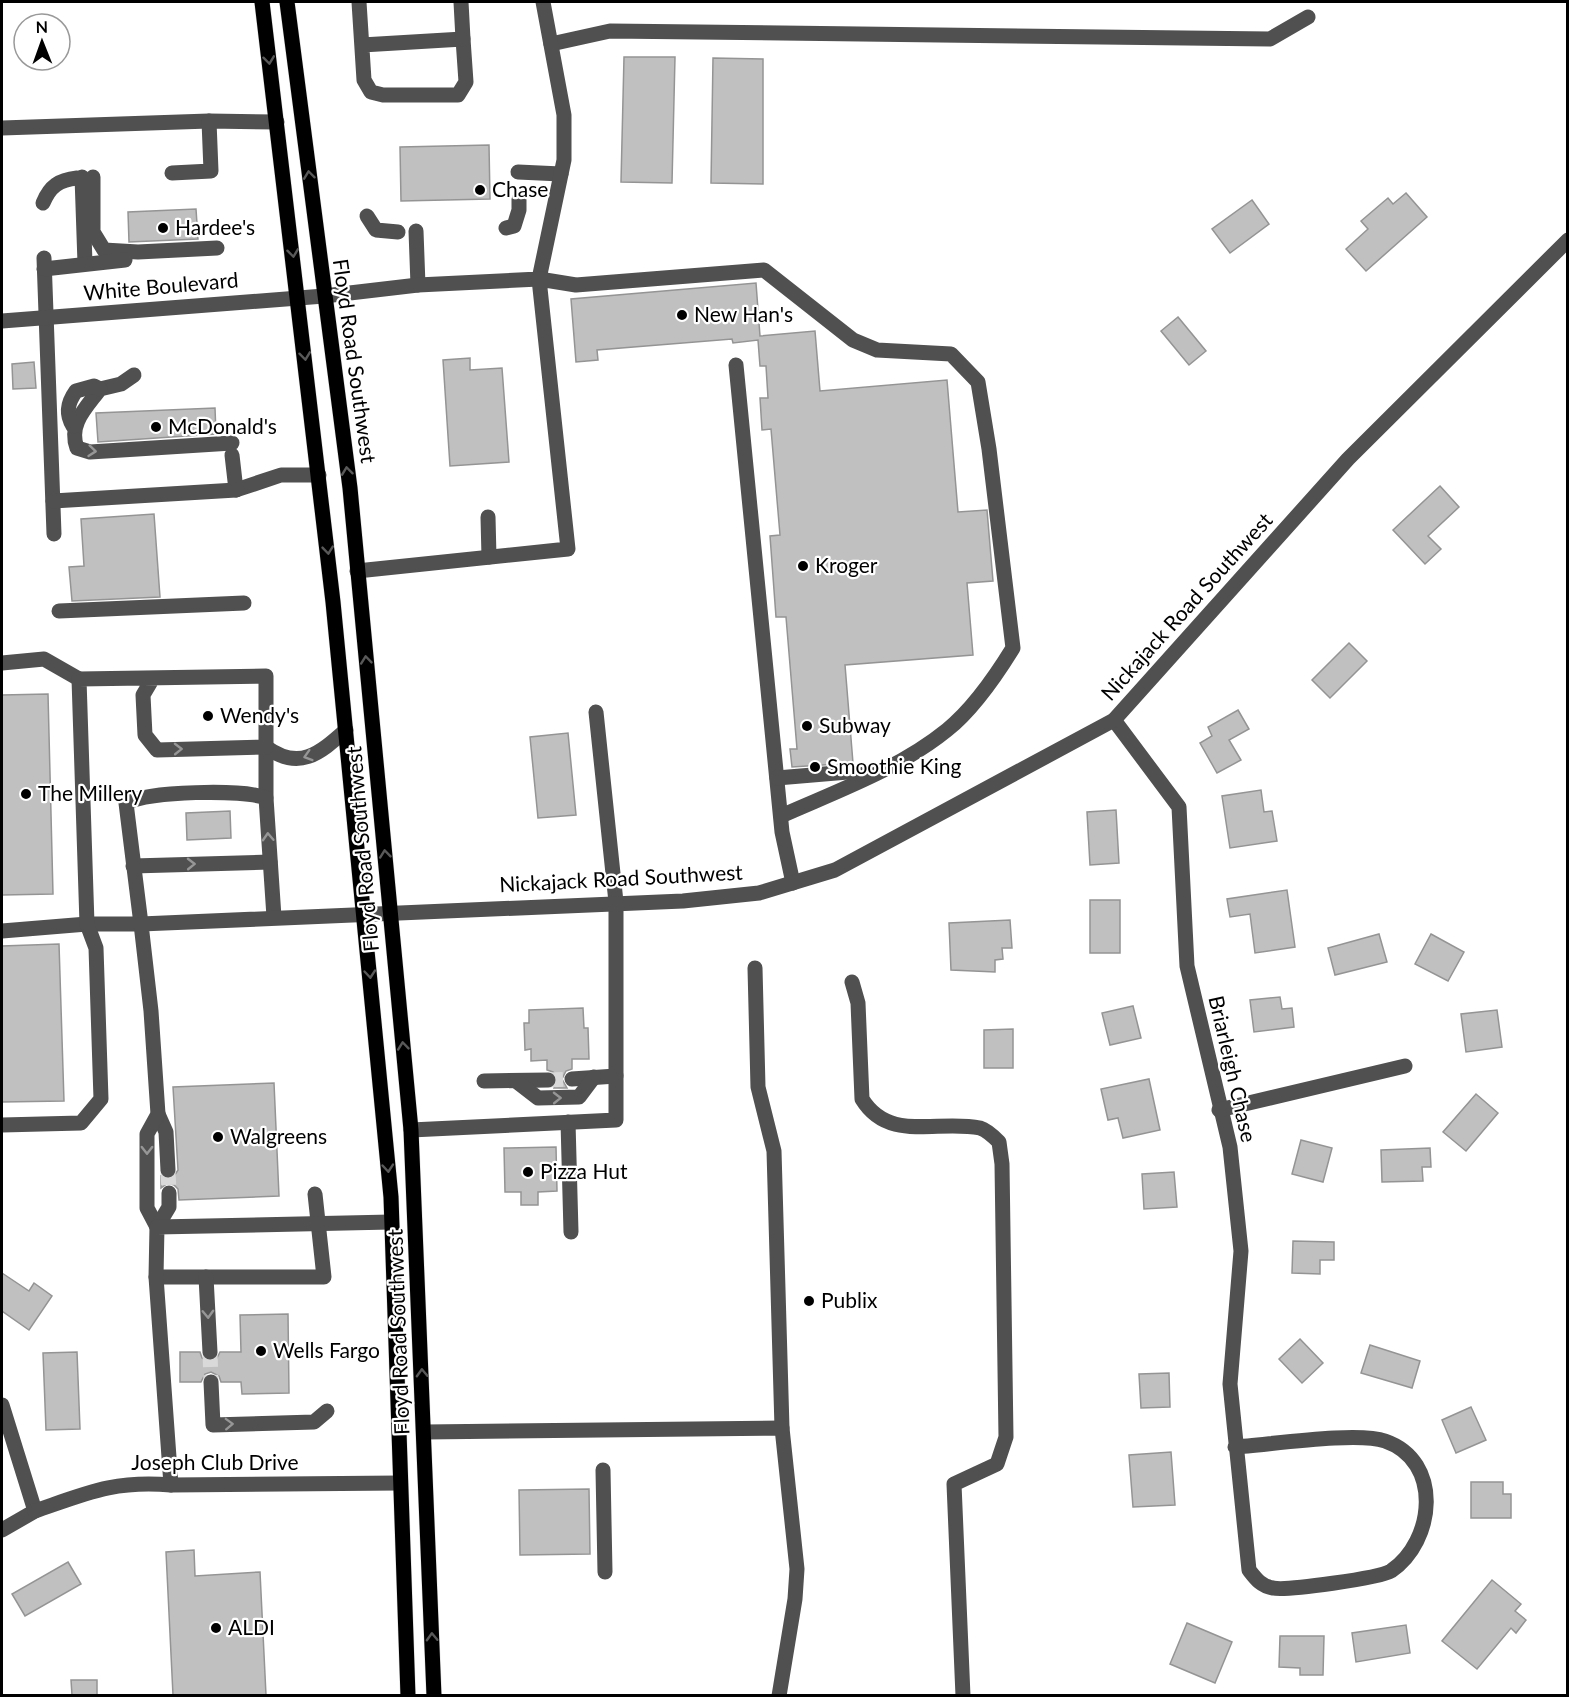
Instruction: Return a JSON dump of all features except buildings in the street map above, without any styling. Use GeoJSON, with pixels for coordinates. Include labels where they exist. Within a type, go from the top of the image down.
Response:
{"type":"FeatureCollection","features":[{"type":"Feature","properties":{"kind":"main road","name":"Floyd Road Southwest"},"geometry":{"type":"LineString","coordinates":[[261,2],[319,476],[346,730],[392,1222],[399,1483],[408,1695]]}},
{"type":"Feature","properties":{"kind":"main road","name":"Floyd Road Southwest"},"geometry":{"type":"LineString","coordinates":[[287,2],[347,466],[411,1130],[434,1695]]}},
{"type":"Feature","properties":{"kind":"street"},"geometry":{"type":"LineString","coordinates":[[359,2],[364,80],[371,92],[382,95],[458,95],[466,82],[461,2]]}},
{"type":"Feature","properties":{"kind":"street"},"geometry":{"type":"LineString","coordinates":[[357,571],[568,549],[539,279],[564,160],[564,115],[543,2]]}},
{"type":"Feature","properties":{"kind":"street"},"geometry":{"type":"LineString","coordinates":[[551,44],[610,31],[1270,39],[1308,16]]}},
{"type":"Feature","properties":{"kind":"street"},"geometry":{"type":"LineString","coordinates":[[362,45],[463,39]]}},
{"type":"Feature","properties":{"kind":"street"},"geometry":{"type":"LineString","coordinates":[[172,173],[211,171],[209,121]]}},
{"type":"Feature","properties":{"kind":"street"},"geometry":{"type":"LineString","coordinates":[[2,128],[209,121],[277,122]]}},
{"type":"Feature","properties":{"kind":"street"},"geometry":{"type":"LineString","coordinates":[[518,172],[561,174]]}},
{"type":"Feature","properties":{"kind":"street"},"geometry":{"type":"LineString","coordinates":[[43,203],[48,190],[57,183],[84,177]]}},
{"type":"Feature","properties":{"kind":"street"},"geometry":{"type":"LineString","coordinates":[[54,534],[44,263],[85,263],[218,251],[104,250],[93,232],[84,177]]}},
{"type":"Feature","properties":{"kind":"street"},"geometry":{"type":"LineString","coordinates":[[84,177],[85,263]]}},
{"type":"Feature","properties":{"kind":"street"},"geometry":{"type":"LineString","coordinates":[[506,228],[514,226],[519,210],[519,199]]}},
{"type":"Feature","properties":{"kind":"street"},"geometry":{"type":"LineString","coordinates":[[367,216],[376,230],[398,232]]}},
{"type":"Feature","properties":{"kind":"street"},"geometry":{"type":"LineString","coordinates":[[417,231],[418,285]]}},
{"type":"Feature","properties":{"kind":"street","name":"Nickajack Road Southwest"},"geometry":{"type":"LineString","coordinates":[[2,931],[87,924],[141,924],[616,902],[683,901],[759,893],[835,870],[1114,720],[1348,459],[1568,240]]}},
{"type":"Feature","properties":{"kind":"street","name":"White Boulevard"},"geometry":{"type":"LineString","coordinates":[[2,321],[324,296],[418,285],[539,279],[576,285],[764,270],[853,340],[878,350],[951,354],[978,382],[989,448],[1013,648],[998,672],[948,729],[900,762],[781,816]]}},
{"type":"Feature","properties":{"kind":"street"},"geometry":{"type":"LineString","coordinates":[[736,365],[781,816],[794,883]]}},
{"type":"Feature","properties":{"kind":"street"},"geometry":{"type":"LineString","coordinates":[[134,375],[121,384],[100,389],[94,386],[76,391],[69,401],[68,413],[77,448],[90,452],[232,449],[236,490]]}},
{"type":"Feature","properties":{"kind":"street"},"geometry":{"type":"LineString","coordinates":[[53,501],[236,490],[281,476],[319,476]]}},
{"type":"Feature","properties":{"kind":"street"},"geometry":{"type":"LineString","coordinates":[[488,517],[489,557]]}},
{"type":"Feature","properties":{"kind":"street"},"geometry":{"type":"LineString","coordinates":[[59,612],[244,603]]}},
{"type":"Feature","properties":{"kind":"street"},"geometry":{"type":"LineString","coordinates":[[2,663],[44,659],[79,679],[266,676],[267,798],[274,917]]}},
{"type":"Feature","properties":{"kind":"street"},"geometry":{"type":"LineString","coordinates":[[153,678],[143,695],[145,735],[157,750],[266,747],[281,758],[313,756],[346,730]]}},
{"type":"Feature","properties":{"kind":"street"},"geometry":{"type":"LineString","coordinates":[[2,1125],[81,1123],[100,1099],[96,948],[87,924],[79,679]]}},
{"type":"Feature","properties":{"kind":"street"},"geometry":{"type":"LineString","coordinates":[[411,1130],[616,1120],[616,902],[596,712]]}},
{"type":"Feature","properties":{"kind":"street","name":"Briarleigh Chase"},"geometry":{"type":"LineString","coordinates":[[1114,720],[1179,807],[1187,966],[1219,1110],[1230,1147],[1241,1251],[1230,1384],[1235,1447],[1249,1570],[1259,1583],[1274,1589],[1364,1578],[1390,1572],[1413,1548],[1425,1527],[1426,1487],[1417,1466],[1401,1449],[1385,1440],[1361,1437],[1235,1447]]}},
{"type":"Feature","properties":{"kind":"street"},"geometry":{"type":"LineString","coordinates":[[777,778],[848,772],[869,776]]}},
{"type":"Feature","properties":{"kind":"street"},"geometry":{"type":"LineString","coordinates":[[168,1170],[166,1132],[158,1114],[155,1053],[126,803],[134,799],[224,793],[256,794],[267,798]]}},
{"type":"Feature","properties":{"kind":"street"},"geometry":{"type":"LineString","coordinates":[[133,866],[270,862]]}},
{"type":"Feature","properties":{"kind":"street"},"geometry":{"type":"LineString","coordinates":[[755,968],[759,1088],[774,1151],[782,1428],[796,1569],[795,1599],[780,1695]]}},
{"type":"Feature","properties":{"kind":"street"},"geometry":{"type":"LineString","coordinates":[[852,982],[858,1003],[862,1099],[870,1112],[882,1122],[899,1125],[982,1128],[999,1142],[1002,1164],[1006,1437],[997,1464],[954,1484],[963,1695]]}},
{"type":"Feature","properties":{"kind":"street"},"geometry":{"type":"LineString","coordinates":[[1219,1110],[1405,1066]]}},
{"type":"Feature","properties":{"kind":"street"},"geometry":{"type":"LineString","coordinates":[[572,1079],[616,1076]]}},
{"type":"Feature","properties":{"kind":"street"},"geometry":{"type":"LineString","coordinates":[[516,1081],[538,1098],[579,1097],[594,1077]]}},
{"type":"Feature","properties":{"kind":"street"},"geometry":{"type":"LineString","coordinates":[[484,1081],[548,1080]]}},
{"type":"Feature","properties":{"kind":"street"},"geometry":{"type":"LineString","coordinates":[[158,1114],[147,1134],[147,1208],[157,1227],[156,1277],[171,1485]]}},
{"type":"Feature","properties":{"kind":"street"},"geometry":{"type":"LineString","coordinates":[[568,1122],[571,1232]]}},
{"type":"Feature","properties":{"kind":"street"},"geometry":{"type":"LineString","coordinates":[[157,1227],[169,1207],[168,1193]]}},
{"type":"Feature","properties":{"kind":"street"},"geometry":{"type":"LineString","coordinates":[[156,1277],[324,1277],[315,1194]]}},
{"type":"Feature","properties":{"kind":"street"},"geometry":{"type":"LineString","coordinates":[[157,1227],[392,1222]]}},
{"type":"Feature","properties":{"kind":"street"},"geometry":{"type":"LineString","coordinates":[[206,1277],[210,1352]]}},
{"type":"Feature","properties":{"kind":"street"},"geometry":{"type":"LineString","coordinates":[[211,1382],[213,1425],[314,1422],[327,1411]]}},
{"type":"Feature","properties":{"kind":"street"},"geometry":{"type":"LineString","coordinates":[[2,1405],[35,1511]]}},
{"type":"Feature","properties":{"kind":"street"},"geometry":{"type":"LineString","coordinates":[[424,1432],[782,1428]]}},
{"type":"Feature","properties":{"kind":"street"},"geometry":{"type":"LineString","coordinates":[[603,1470],[605,1572]]}},
{"type":"Feature","properties":{"kind":"street","name":"Joseph Club Drive"},"geometry":{"type":"LineString","coordinates":[[2,1530],[35,1511],[101,1488],[139,1482],[171,1485],[399,1483]]}},
{"type":"Feature","properties":{"kind":"tunnel"},"geometry":{"type":"LineString","coordinates":[[548,1080],[572,1079]]}},
{"type":"Feature","properties":{"kind":"tunnel"},"geometry":{"type":"LineString","coordinates":[[168,1170],[169,1193]]}},
{"type":"Feature","properties":{"kind":"tunnel"},"geometry":{"type":"LineString","coordinates":[[210,1352],[211,1382]]}},
{"type":"Feature","properties":{"kind":"place","name":"Chase"},"geometry":{"type":"Point","coordinates":[480,190]}},
{"type":"Feature","properties":{"kind":"place","name":"Hardee's"},"geometry":{"type":"Point","coordinates":[163,228]}},
{"type":"Feature","properties":{"kind":"place","name":"New Han's"},"geometry":{"type":"Point","coordinates":[682,315]}},
{"type":"Feature","properties":{"kind":"place","name":"McDonald's"},"geometry":{"type":"Point","coordinates":[156,427]}},
{"type":"Feature","properties":{"kind":"place","name":"Kroger"},"geometry":{"type":"Point","coordinates":[803,566]}},
{"type":"Feature","properties":{"kind":"place","name":"Wendy's"},"geometry":{"type":"Point","coordinates":[208,716]}},
{"type":"Feature","properties":{"kind":"place","name":"Subway"},"geometry":{"type":"Point","coordinates":[807,726]}},
{"type":"Feature","properties":{"kind":"place","name":"Smoothie King"},"geometry":{"type":"Point","coordinates":[815,767]}},
{"type":"Feature","properties":{"kind":"place","name":"The Millery"},"geometry":{"type":"Point","coordinates":[26,794]}},
{"type":"Feature","properties":{"kind":"place","name":"Walgreens"},"geometry":{"type":"Point","coordinates":[218,1137]}},
{"type":"Feature","properties":{"kind":"place","name":"Pizza Hut"},"geometry":{"type":"Point","coordinates":[528,1172]}},
{"type":"Feature","properties":{"kind":"place","name":"Publix"},"geometry":{"type":"Point","coordinates":[809,1301]}},
{"type":"Feature","properties":{"kind":"place","name":"Wells Fargo"},"geometry":{"type":"Point","coordinates":[261,1351]}},
{"type":"Feature","properties":{"kind":"place","name":"ALDI"},"geometry":{"type":"Point","coordinates":[216,1628]}}]}
